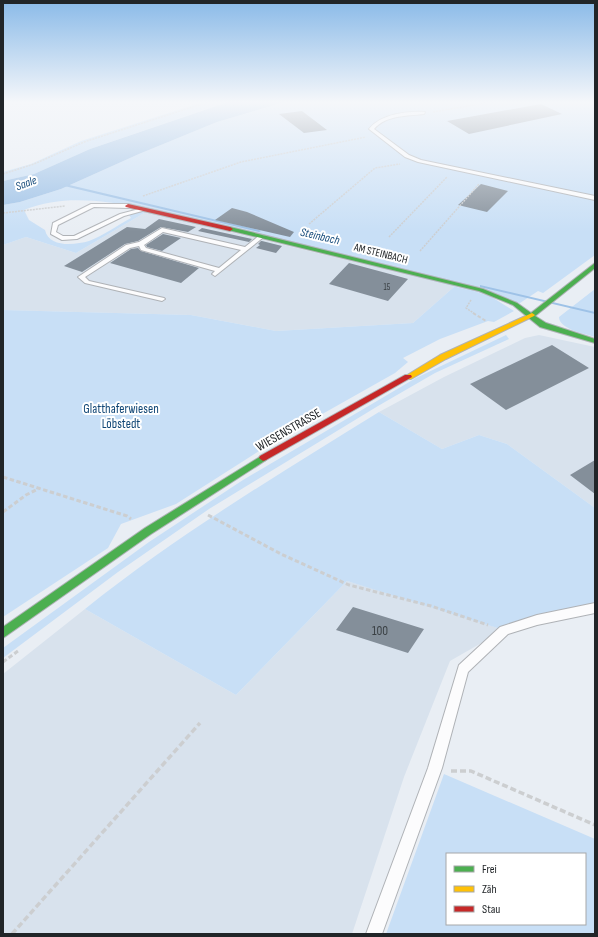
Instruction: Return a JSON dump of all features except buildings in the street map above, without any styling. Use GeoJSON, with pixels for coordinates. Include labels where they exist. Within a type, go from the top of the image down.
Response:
{"type":"FeatureCollection","features":[{"type":"Feature","properties":{"kind":"street","name":"AM STEINBACH"},"geometry":{"type":"LineString","coordinates":[[128,206],[262,236],[481,290],[515,304],[543,325],[595,341]]}},
{"type":"Feature","properties":{"kind":"street","name":"WIESENSTRASSE"},"geometry":{"type":"LineString","coordinates":[[3,633],[148,531],[244,469],[443,356],[530,316],[595,265]]}},
{"type":"Feature","properties":{"kind":"lane"},"geometry":{"type":"LineString","coordinates":[[391,145],[407,156],[420,161],[595,198]]}},
{"type":"Feature","properties":{"kind":"lane"},"geometry":{"type":"LineString","coordinates":[[128,206],[93,206],[55,224],[53,233],[62,238],[75,238],[122,215],[143,210]]}},
{"type":"Feature","properties":{"kind":"lane"},"geometry":{"type":"LineString","coordinates":[[162,299],[87,282],[81,277],[128,246],[141,244],[162,230],[246,249]]}},
{"type":"Feature","properties":{"kind":"lane"},"geometry":{"type":"LineString","coordinates":[[141,244],[143,249],[217,272],[262,236]]}},
{"type":"Feature","properties":{"kind":"lane"},"geometry":{"type":"LineString","coordinates":[[374,934],[434,768],[463,669],[504,630],[537,620],[595,608]]}},
{"type":"Feature","properties":{"kind":"path"},"geometry":{"type":"LineString","coordinates":[[3,174],[34,164],[78,145]]}},
{"type":"Feature","properties":{"kind":"path"},"geometry":{"type":"LineString","coordinates":[[139,197],[241,162],[329,145]]}},
{"type":"Feature","properties":{"kind":"path"},"geometry":{"type":"LineString","coordinates":[[309,224],[375,168],[420,161]]}},
{"type":"Feature","properties":{"kind":"path"},"geometry":{"type":"LineString","coordinates":[[389,237],[456,168]]}},
{"type":"Feature","properties":{"kind":"path"},"geometry":{"type":"LineString","coordinates":[[420,251],[488,175]]}},
{"type":"Feature","properties":{"kind":"path"},"geometry":{"type":"LineString","coordinates":[[3,213],[62,206],[93,206]]}},
{"type":"Feature","properties":{"kind":"path"},"geometry":{"type":"LineString","coordinates":[[481,290],[472,297],[466,308],[500,330]]}},
{"type":"Feature","properties":{"kind":"path"},"geometry":{"type":"LineString","coordinates":[[3,476],[127,516],[148,531]]}},
{"type":"Feature","properties":{"kind":"path"},"geometry":{"type":"LineString","coordinates":[[3,512],[26,495],[41,488]]}},
{"type":"Feature","properties":{"kind":"path"},"geometry":{"type":"LineString","coordinates":[[202,519],[214,511]]}},
{"type":"Feature","properties":{"kind":"path"},"geometry":{"type":"LineString","coordinates":[[208,515],[281,554],[349,585],[431,606],[504,630]]}},
{"type":"Feature","properties":{"kind":"path"},"geometry":{"type":"LineString","coordinates":[[3,662],[21,648]]}},
{"type":"Feature","properties":{"kind":"path"},"geometry":{"type":"LineString","coordinates":[[12,934],[200,723]]}},
{"type":"Feature","properties":{"kind":"path"},"geometry":{"type":"LineString","coordinates":[[434,768],[446,771],[471,771],[595,825]]}},
{"type":"Feature","properties":{"kind":"shaded area"},"geometry":{"type":"Polygon","coordinates":[[[146,212],[455,286],[413,323],[276,331],[191,315],[3,310],[3,245],[26,237],[76,253],[146,212]]]}},
{"type":"Feature","properties":{"kind":"shaded area"},"geometry":{"type":"Polygon","coordinates":[[[539,335],[595,347],[595,508],[507,444],[479,435],[442,449],[379,412],[444,377],[525,338],[539,335]]]}},
{"type":"Feature","properties":{"kind":"shaded area"},"geometry":{"type":"Polygon","coordinates":[[[347,581],[504,630],[450,661],[404,777],[352,934],[3,934],[3,674],[85,609],[236,695],[347,581]]]}},
{"type":"Feature","properties":{"kind":"green space"},"geometry":{"type":"Polygon","coordinates":[[[73,145],[102,145],[34,174],[3,181],[3,172],[31,164],[73,145]]]}},
{"type":"Feature","properties":{"kind":"green space"},"geometry":{"type":"Polygon","coordinates":[[[162,145],[595,145],[595,255],[543,293],[538,291],[520,303],[142,207],[97,201],[68,200],[39,205],[24,210],[29,220],[45,230],[47,236],[52,240],[63,244],[89,241],[131,218],[129,215],[139,212],[146,212],[76,253],[26,237],[3,245],[3,205],[20,202],[61,189],[162,145]]]}},
{"type":"Feature","properties":{"kind":"green space","name":"Glatthaferwiesen Löbstedt"},"geometry":{"type":"Polygon","coordinates":[[[455,286],[490,296],[514,311],[494,322],[488,321],[440,339],[403,358],[408,362],[395,373],[278,439],[176,504],[121,524],[108,548],[3,617],[3,310],[191,315],[276,331],[413,323],[455,286]]]}},
{"type":"Feature","properties":{"kind":"green space"},"geometry":{"type":"Polygon","coordinates":[[[595,289],[595,337],[579,333],[563,325],[559,317],[595,289]]]}},
{"type":"Feature","properties":{"kind":"green space"},"geometry":{"type":"Polygon","coordinates":[[[506,335],[509,339],[435,373],[209,509],[118,572],[3,658],[3,648],[149,542],[243,480],[416,378],[506,335]]]}},
{"type":"Feature","properties":{"kind":"green space"},"geometry":{"type":"Polygon","coordinates":[[[379,412],[442,449],[479,435],[507,444],[595,508],[595,608],[504,630],[347,581],[236,695],[85,609],[192,530],[379,412]]]}},
{"type":"Feature","properties":{"kind":"green space"},"geometry":{"type":"Polygon","coordinates":[[[444,774],[595,839],[595,934],[386,934],[444,774]]]}},
{"type":"Feature","properties":{"kind":"water","name":"Saale"},"geometry":{"type":"Polygon","coordinates":[[[103,145],[162,145],[61,189],[20,202],[3,205],[3,181],[34,174],[103,145]]]}},
{"type":"Feature","properties":{"kind":"waterway","name":"Steinbach"},"geometry":{"type":"LineString","coordinates":[[61,184],[259,231]]}},
{"type":"Feature","properties":{"kind":"waterway","name":"Steinbach"},"geometry":{"type":"LineString","coordinates":[[481,286],[595,313]]}},
{"type":"Feature","properties":{"kind":"traffic: fast"},"geometry":{"type":"LineString","coordinates":[[230,229],[481,290],[515,304],[543,325],[595,341]]}},
{"type":"Feature","properties":{"kind":"traffic: fast"},"geometry":{"type":"LineString","coordinates":[[532,315],[595,265]]}},
{"type":"Feature","properties":{"kind":"traffic: fast"},"geometry":{"type":"LineString","coordinates":[[3,633],[148,531],[263,458]]}},
{"type":"Feature","properties":{"kind":"traffic: slow"},"geometry":{"type":"LineString","coordinates":[[408,377],[443,357],[532,315]]}},
{"type":"Feature","properties":{"kind":"traffic: jam"},"geometry":{"type":"LineString","coordinates":[[128,206],[230,229]]}},
{"type":"Feature","properties":{"kind":"traffic: jam"},"geometry":{"type":"LineString","coordinates":[[263,458],[408,377]]}}]}
